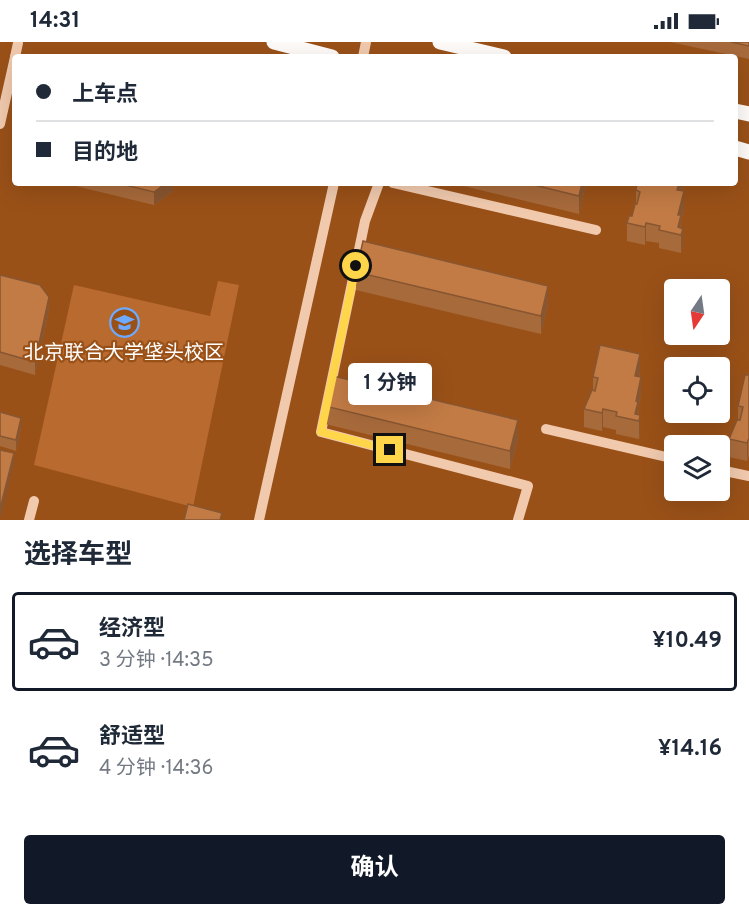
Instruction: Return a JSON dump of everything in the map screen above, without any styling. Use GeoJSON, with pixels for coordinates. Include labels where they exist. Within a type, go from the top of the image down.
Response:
{"type":"FeatureCollection","features":[{"type":"Feature","properties":{"kind":"main road"},"geometry":{"type":"LineString","coordinates":[[274,42],[320,54]]}},
{"type":"Feature","properties":{"kind":"main road"},"geometry":{"type":"LineString","coordinates":[[440,42],[491,54]]}},
{"type":"Feature","properties":{"kind":"street"},"geometry":{"type":"LineString","coordinates":[[0,123],[12,70]]}},
{"type":"Feature","properties":{"kind":"street"},"geometry":{"type":"LineString","coordinates":[[259,520],[333,186]]}},
{"type":"Feature","properties":{"kind":"street"},"geometry":{"type":"LineString","coordinates":[[378,186],[366,221],[321,432],[528,486],[518,520]]}},
{"type":"Feature","properties":{"kind":"street"},"geometry":{"type":"LineString","coordinates":[[406,186],[596,230]]}},
{"type":"Feature","properties":{"kind":"street"},"geometry":{"type":"LineString","coordinates":[[546,429],[664,456]]}},
{"type":"Feature","properties":{"kind":"street"},"geometry":{"type":"LineString","coordinates":[[730,472],[749,476]]}},
{"type":"Feature","properties":{"kind":"street"},"geometry":{"type":"LineString","coordinates":[[29,520],[34,501]]}},
{"type":"Feature","properties":{"kind":"shaded area"},"geometry":{"type":"Polygon","coordinates":[[[218,281],[239,285],[193,507],[34,465],[74,285],[210,316],[218,281]]]}},
{"type":"Feature","properties":{"kind":"building"},"geometry":{"type":"Polygon","coordinates":[[[731,42],[749,42],[749,46],[731,42]]]}},
{"type":"Feature","properties":{"kind":"building"},"geometry":{"type":"Polygon","coordinates":[[[129,186],[162,186],[154,192],[129,186]]]}},
{"type":"Feature","properties":{"kind":"building"},"geometry":{"type":"Polygon","coordinates":[[[538,186],[581,186],[579,196],[538,186]]]}},
{"type":"Feature","properties":{"kind":"building"},"geometry":{"type":"Polygon","coordinates":[[[637,186],[678,186],[677,190],[684,191],[678,215],[681,215],[678,227],[683,229],[681,235],[659,230],[660,226],[646,223],[645,227],[627,223],[637,204],[640,192],[636,190],[637,186]]]}},
{"type":"Feature","properties":{"kind":"building"},"geometry":{"type":"Polygon","coordinates":[[[363,241],[548,286],[541,316],[356,272],[363,241]]]}},
{"type":"Feature","properties":{"kind":"building"},"geometry":{"type":"Polygon","coordinates":[[[0,275],[40,285],[49,297],[35,362],[0,352],[0,275]]]}},
{"type":"Feature","properties":{"kind":"building"},"geometry":{"type":"Polygon","coordinates":[[[600,345],[640,354],[635,376],[641,377],[635,414],[640,415],[639,421],[616,416],[617,412],[603,409],[602,413],[584,409],[592,390],[595,391],[598,378],[593,377],[600,345]]]}},
{"type":"Feature","properties":{"kind":"building"},"geometry":{"type":"Polygon","coordinates":[[[745,375],[749,375],[749,438],[747,443],[730,439],[737,420],[740,420],[743,407],[738,406],[745,375]]]}},
{"type":"Feature","properties":{"kind":"building"},"geometry":{"type":"Polygon","coordinates":[[[333,376],[518,420],[510,451],[325,406],[333,376]]]}},
{"type":"Feature","properties":{"kind":"building"},"geometry":{"type":"Polygon","coordinates":[[[0,412],[21,418],[16,440],[0,436],[0,412]]]}},
{"type":"Feature","properties":{"kind":"building"},"geometry":{"type":"Polygon","coordinates":[[[0,450],[14,453],[0,509],[0,450]]]}},
{"type":"Feature","properties":{"kind":"building"},"geometry":{"type":"Polygon","coordinates":[[[188,504],[222,513],[220,520],[184,520],[188,504]]]}},
{"type":"Feature","properties":{"kind":"place","name":"北京联合大学垡头校区"},"geometry":{"type":"Point","coordinates":[124,322]}},
{"type":"Feature","properties":{"kind":"route"},"geometry":{"type":"LineString","coordinates":[[356,266],[321,432],[390,450]]}}]}
